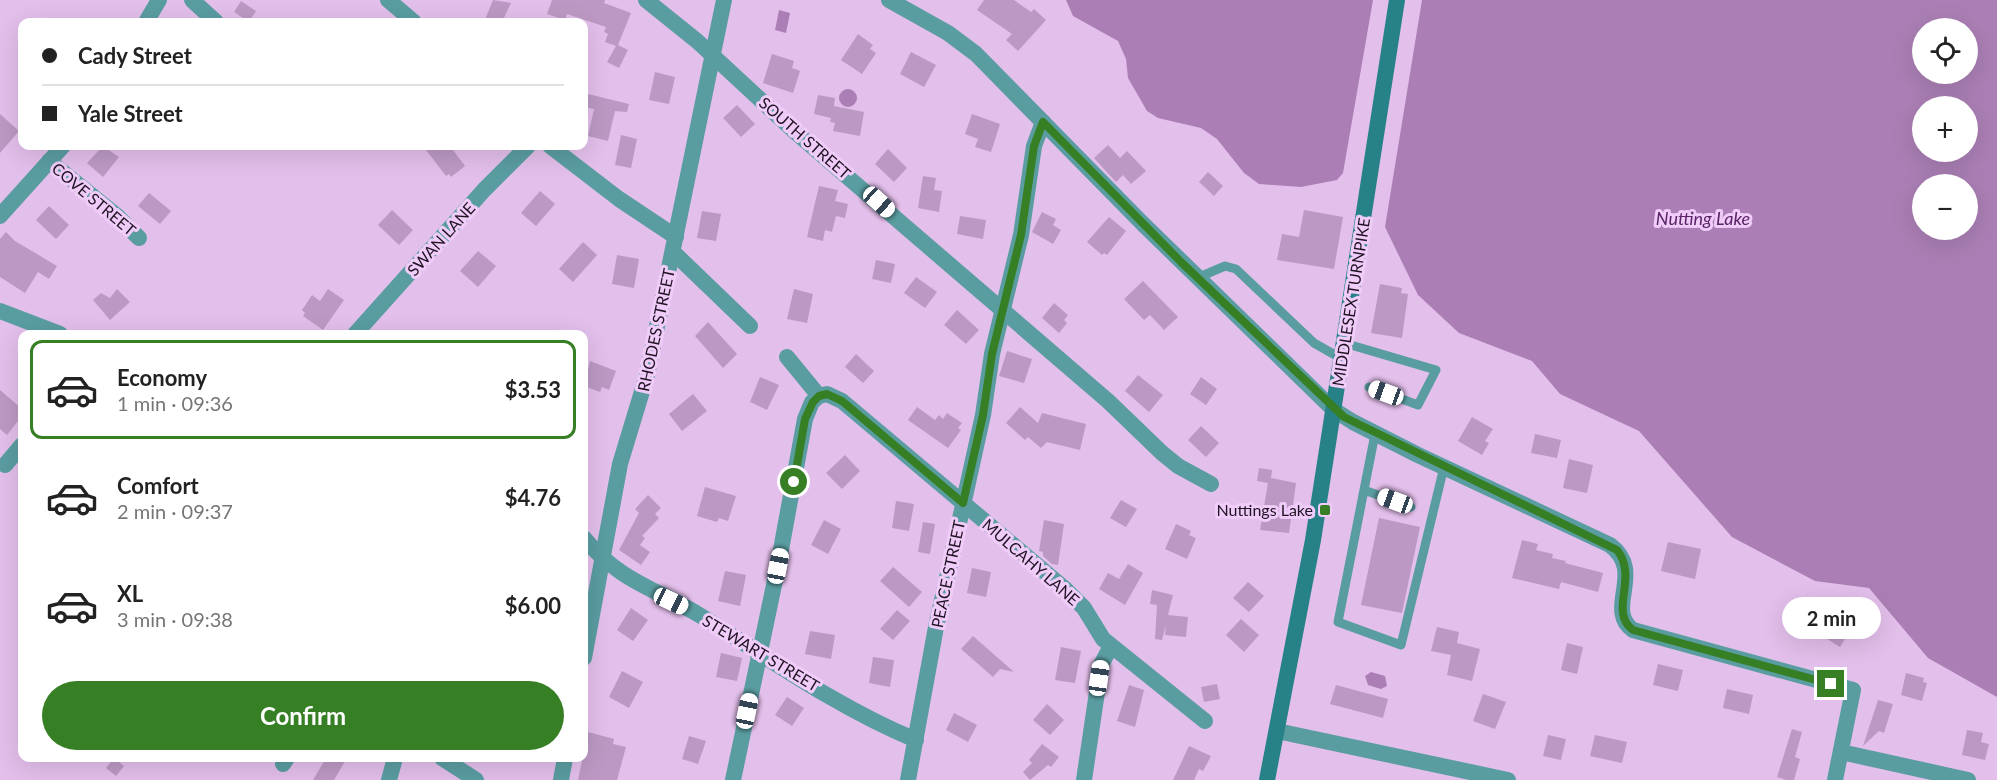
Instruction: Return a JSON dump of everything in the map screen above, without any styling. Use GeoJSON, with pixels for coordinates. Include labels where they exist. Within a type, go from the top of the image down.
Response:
{"type":"FeatureCollection","features":[{"type":"Feature","properties":{"kind":"main road","name":"MIDDLESEX TURNPIKE"},"geometry":{"type":"LineString","coordinates":[[1267,780],[1313,540],[1397,0]]}},
{"type":"Feature","properties":{"kind":"street"},"geometry":{"type":"LineString","coordinates":[[148,18],[159,0]]}},
{"type":"Feature","properties":{"kind":"street"},"geometry":{"type":"LineString","coordinates":[[192,0],[212,18]]}},
{"type":"Feature","properties":{"kind":"street"},"geometry":{"type":"LineString","coordinates":[[388,0],[409,18]]}},
{"type":"Feature","properties":{"kind":"street","name":"SOUTH STREET"},"geometry":{"type":"LineString","coordinates":[[646,0],[1004,311],[1162,453],[1178,466],[1211,484]]}},
{"type":"Feature","properties":{"kind":"street","name":"RHODES STREET"},"geometry":{"type":"LineString","coordinates":[[588,636],[620,464],[647,375],[724,0]]}},
{"type":"Feature","properties":{"kind":"street"},"geometry":{"type":"LineString","coordinates":[[889,0],[963,43],[1197,278],[1334,410],[1375,434],[1617,550],[1626,567],[1622,612],[1626,625],[1633,630],[1853,690],[1835,780]]}},
{"type":"Feature","properties":{"kind":"street","name":"PEACE STREET"},"geometry":{"type":"LineString","coordinates":[[908,780],[936,627],[983,415],[992,354],[1004,311],[1027,204],[1034,146],[1043,122]]}},
{"type":"Feature","properties":{"kind":"street"},"geometry":{"type":"LineString","coordinates":[[0,216],[59,150]]}},
{"type":"Feature","properties":{"kind":"street","name":"SWAN LANE"},"geometry":{"type":"LineString","coordinates":[[359,330],[484,190],[524,150]]}},
{"type":"Feature","properties":{"kind":"street"},"geometry":{"type":"LineString","coordinates":[[555,150],[674,245],[750,326]]}},
{"type":"Feature","properties":{"kind":"street","name":"COVE STREET"},"geometry":{"type":"LineString","coordinates":[[49,161],[117,216],[139,238]]}},
{"type":"Feature","properties":{"kind":"street"},"geometry":{"type":"LineString","coordinates":[[0,311],[50,330]]}},
{"type":"Feature","properties":{"kind":"street"},"geometry":{"type":"LineString","coordinates":[[733,780],[778,566],[805,419],[813,402],[819,396],[787,357]]}},
{"type":"Feature","properties":{"kind":"street","name":"MULCAHY LANE"},"geometry":{"type":"LineString","coordinates":[[819,396],[827,394],[842,401],[1065,588],[1084,608],[1103,639],[1205,721]]}},
{"type":"Feature","properties":{"kind":"street"},"geometry":{"type":"LineString","coordinates":[[5,465],[18,450]]}},
{"type":"Feature","properties":{"kind":"street","name":"STEWART STREET"},"geometry":{"type":"LineString","coordinates":[[588,542],[602,558],[643,587],[698,615],[867,717],[916,740]]}},
{"type":"Feature","properties":{"kind":"street"},"geometry":{"type":"LineString","coordinates":[[1084,780],[1101,665],[1112,646]]}},
{"type":"Feature","properties":{"kind":"street"},"geometry":{"type":"LineString","coordinates":[[1277,731],[1508,780]]}},
{"type":"Feature","properties":{"kind":"street"},"geometry":{"type":"LineString","coordinates":[[1841,752],[1968,780]]}},
{"type":"Feature","properties":{"kind":"street"},"geometry":{"type":"LineString","coordinates":[[389,780],[394,762]]}},
{"type":"Feature","properties":{"kind":"street"},"geometry":{"type":"LineString","coordinates":[[448,762],[476,780]]}},
{"type":"Feature","properties":{"kind":"street"},"geometry":{"type":"LineString","coordinates":[[561,780],[564,762]]}},
{"type":"Feature","properties":{"kind":"lane"},"geometry":{"type":"LineString","coordinates":[[1197,278],[1225,266],[1244,274],[1314,343],[1436,370],[1418,405],[1369,387]]}},
{"type":"Feature","properties":{"kind":"lane"},"geometry":{"type":"LineString","coordinates":[[1375,434],[1338,622],[1401,645],[1444,468]]}},
{"type":"Feature","properties":{"kind":"lane"},"geometry":{"type":"LineString","coordinates":[[1364,490],[1411,507]]}},
{"type":"Feature","properties":{"kind":"water"},"geometry":{"type":"Polygon","coordinates":[[[1066,0],[1373,0],[1343,173],[1337,180],[1301,187],[1259,184],[1244,173],[1217,139],[1201,128],[1158,118],[1147,111],[1128,78],[1126,59],[1118,41],[1073,16],[1066,0]]]}},
{"type":"Feature","properties":{"kind":"water","name":"Nutting Lake"},"geometry":{"type":"Polygon","coordinates":[[[1422,0],[1997,0],[1997,697],[1928,658],[1869,588],[1815,581],[1732,537],[1639,431],[1560,394],[1532,361],[1459,333],[1418,295],[1385,227],[1422,0]]]}},
{"type":"Feature","properties":{"kind":"water"},"geometry":{"type":"Polygon","coordinates":[[[779,10],[790,13],[786,33],[775,30],[779,10]]]}},
{"type":"Feature","properties":{"kind":"water"},"geometry":{"type":"Polygon","coordinates":[[[848,89],[854,92],[857,98],[854,104],[848,107],[842,104],[839,98],[842,92],[848,89]]]}},
{"type":"Feature","properties":{"kind":"water"},"geometry":{"type":"Polygon","coordinates":[[[1371,672],[1385,676],[1387,686],[1381,689],[1368,685],[1365,676],[1371,672]]]}},
{"type":"Feature","properties":{"kind":"building"},"geometry":{"type":"Polygon","coordinates":[[[493,0],[511,3],[504,18],[486,18],[493,0]]]}},
{"type":"Feature","properties":{"kind":"building"},"geometry":{"type":"Polygon","coordinates":[[[552,0],[605,0],[604,3],[631,13],[618,45],[628,50],[619,68],[607,62],[616,46],[605,42],[608,34],[604,32],[606,27],[588,21],[588,18],[567,14],[566,18],[559,18],[547,14],[552,0]]]}},
{"type":"Feature","properties":{"kind":"building"},"geometry":{"type":"Polygon","coordinates":[[[984,0],[1014,0],[1031,12],[1034,9],[1046,20],[1018,51],[1006,40],[1012,34],[977,10],[984,0]]]}},
{"type":"Feature","properties":{"kind":"building"},"geometry":{"type":"Polygon","coordinates":[[[241,1],[256,11],[252,18],[243,18],[234,12],[241,1]]]}},
{"type":"Feature","properties":{"kind":"building"},"geometry":{"type":"Polygon","coordinates":[[[858,34],[873,45],[870,49],[876,53],[862,74],[841,60],[858,34]]]}},
{"type":"Feature","properties":{"kind":"building"},"geometry":{"type":"Polygon","coordinates":[[[911,52],[936,65],[924,87],[900,74],[911,52]]]}},
{"type":"Feature","properties":{"kind":"building"},"geometry":{"type":"Polygon","coordinates":[[[772,54],[794,61],[792,68],[800,71],[793,93],[763,83],[772,54]]]}},
{"type":"Feature","properties":{"kind":"building"},"geometry":{"type":"Polygon","coordinates":[[[655,72],[675,77],[669,104],[649,100],[655,72]]]}},
{"type":"Feature","properties":{"kind":"building"},"geometry":{"type":"Polygon","coordinates":[[[588,94],[629,104],[627,112],[615,111],[608,141],[588,136],[594,109],[588,108],[588,94]]]}},
{"type":"Feature","properties":{"kind":"building"},"geometry":{"type":"Polygon","coordinates":[[[818,95],[835,98],[834,106],[864,112],[860,136],[833,131],[835,123],[830,122],[831,118],[814,114],[818,95]]]}},
{"type":"Feature","properties":{"kind":"building"},"geometry":{"type":"Polygon","coordinates":[[[737,105],[755,124],[741,137],[723,118],[737,105]]]}},
{"type":"Feature","properties":{"kind":"building"},"geometry":{"type":"Polygon","coordinates":[[[0,114],[18,132],[0,153],[0,114]]]}},
{"type":"Feature","properties":{"kind":"building"},"geometry":{"type":"Polygon","coordinates":[[[972,114],[1000,124],[991,152],[975,147],[978,139],[965,134],[972,114]]]}},
{"type":"Feature","properties":{"kind":"building"},"geometry":{"type":"Polygon","coordinates":[[[621,135],[637,139],[631,168],[615,165],[621,135]]]}},
{"type":"Feature","properties":{"kind":"building"},"geometry":{"type":"Polygon","coordinates":[[[1108,145],[1120,158],[1127,151],[1146,171],[1131,184],[1123,175],[1116,182],[1094,158],[1108,145]]]}},
{"type":"Feature","properties":{"kind":"building"},"geometry":{"type":"Polygon","coordinates":[[[888,149],[907,168],[894,182],[875,164],[888,149]]]}},
{"type":"Feature","properties":{"kind":"building"},"geometry":{"type":"Polygon","coordinates":[[[99,150],[109,150],[119,157],[103,177],[87,163],[99,150]]]}},
{"type":"Feature","properties":{"kind":"building"},"geometry":{"type":"Polygon","coordinates":[[[426,150],[453,150],[465,166],[451,177],[449,174],[446,176],[426,150]]]}},
{"type":"Feature","properties":{"kind":"building"},"geometry":{"type":"Polygon","coordinates":[[[1208,172],[1223,186],[1214,196],[1199,182],[1208,172]]]}},
{"type":"Feature","properties":{"kind":"building"},"geometry":{"type":"Polygon","coordinates":[[[923,176],[936,178],[934,190],[942,191],[939,212],[918,208],[923,176]]]}},
{"type":"Feature","properties":{"kind":"building"},"geometry":{"type":"Polygon","coordinates":[[[819,186],[838,190],[835,201],[848,204],[845,218],[836,216],[832,232],[825,230],[823,241],[807,237],[819,186]]]}},
{"type":"Feature","properties":{"kind":"building"},"geometry":{"type":"Polygon","coordinates":[[[540,191],[555,204],[536,226],[521,213],[540,191]]]}},
{"type":"Feature","properties":{"kind":"building"},"geometry":{"type":"Polygon","coordinates":[[[149,193],[171,211],[160,224],[138,206],[149,193]]]}},
{"type":"Feature","properties":{"kind":"building"},"geometry":{"type":"Polygon","coordinates":[[[49,206],[69,225],[56,239],[36,220],[49,206]]]}},
{"type":"Feature","properties":{"kind":"building"},"geometry":{"type":"Polygon","coordinates":[[[392,210],[413,230],[399,245],[378,225],[392,210]]]}},
{"type":"Feature","properties":{"kind":"building"},"geometry":{"type":"Polygon","coordinates":[[[1304,210],[1343,217],[1334,269],[1277,260],[1282,234],[1299,237],[1304,210]]]}},
{"type":"Feature","properties":{"kind":"building"},"geometry":{"type":"Polygon","coordinates":[[[702,211],[721,214],[716,241],[697,238],[702,211]]]}},
{"type":"Feature","properties":{"kind":"building"},"geometry":{"type":"Polygon","coordinates":[[[1042,212],[1056,219],[1053,225],[1061,230],[1053,244],[1032,232],[1042,212]]]}},
{"type":"Feature","properties":{"kind":"building"},"geometry":{"type":"Polygon","coordinates":[[[960,216],[986,220],[983,239],[957,234],[960,216]]]}},
{"type":"Feature","properties":{"kind":"building"},"geometry":{"type":"Polygon","coordinates":[[[1109,217],[1126,231],[1107,255],[1104,253],[1102,255],[1087,242],[1109,217]]]}},
{"type":"Feature","properties":{"kind":"building"},"geometry":{"type":"Polygon","coordinates":[[[6,232],[15,241],[57,266],[49,279],[38,272],[25,293],[0,277],[0,239],[6,232]]]}},
{"type":"Feature","properties":{"kind":"building"},"geometry":{"type":"Polygon","coordinates":[[[583,242],[597,255],[573,282],[559,269],[583,242]]]}},
{"type":"Feature","properties":{"kind":"building"},"geometry":{"type":"Polygon","coordinates":[[[478,251],[496,266],[478,287],[460,271],[478,251]]]}},
{"type":"Feature","properties":{"kind":"building"},"geometry":{"type":"Polygon","coordinates":[[[617,255],[639,259],[634,288],[612,284],[617,255]]]}},
{"type":"Feature","properties":{"kind":"building"},"geometry":{"type":"Polygon","coordinates":[[[876,260],[895,264],[891,283],[872,279],[876,260]]]}},
{"type":"Feature","properties":{"kind":"building"},"geometry":{"type":"Polygon","coordinates":[[[916,277],[937,292],[925,308],[904,293],[916,277]]]}},
{"type":"Feature","properties":{"kind":"building"},"geometry":{"type":"Polygon","coordinates":[[[1143,281],[1178,317],[1164,330],[1150,315],[1144,320],[1124,299],[1143,281]]]}},
{"type":"Feature","properties":{"kind":"building"},"geometry":{"type":"Polygon","coordinates":[[[1380,284],[1402,288],[1401,293],[1408,294],[1402,338],[1371,333],[1380,284]]]}},
{"type":"Feature","properties":{"kind":"building"},"geometry":{"type":"Polygon","coordinates":[[[117,289],[130,302],[110,320],[93,300],[101,293],[110,298],[117,289]]]}},
{"type":"Feature","properties":{"kind":"building"},"geometry":{"type":"Polygon","coordinates":[[[328,289],[344,300],[323,330],[303,316],[305,313],[302,310],[312,295],[320,301],[328,289]]]}},
{"type":"Feature","properties":{"kind":"building"},"geometry":{"type":"Polygon","coordinates":[[[794,289],[813,294],[807,323],[787,319],[794,289]]]}},
{"type":"Feature","properties":{"kind":"building"},"geometry":{"type":"Polygon","coordinates":[[[1054,303],[1068,315],[1064,320],[1067,323],[1059,333],[1042,318],[1054,303]]]}},
{"type":"Feature","properties":{"kind":"building"},"geometry":{"type":"Polygon","coordinates":[[[957,310],[979,330],[966,344],[944,325],[957,310]]]}},
{"type":"Feature","properties":{"kind":"building"},"geometry":{"type":"Polygon","coordinates":[[[708,322],[737,354],[723,368],[695,336],[708,322]]]}},
{"type":"Feature","properties":{"kind":"building"},"geometry":{"type":"Polygon","coordinates":[[[1007,351],[1032,359],[1024,383],[999,376],[1007,351]]]}},
{"type":"Feature","properties":{"kind":"building"},"geometry":{"type":"Polygon","coordinates":[[[856,354],[874,371],[863,383],[845,367],[856,354]]]}},
{"type":"Feature","properties":{"kind":"building"},"geometry":{"type":"Polygon","coordinates":[[[590,361],[616,371],[609,390],[602,387],[600,392],[588,388],[590,361]]]}},
{"type":"Feature","properties":{"kind":"building"},"geometry":{"type":"Polygon","coordinates":[[[1138,375],[1163,395],[1149,412],[1125,391],[1138,375]]]}},
{"type":"Feature","properties":{"kind":"building"},"geometry":{"type":"Polygon","coordinates":[[[760,377],[779,385],[767,410],[750,402],[760,377]]]}},
{"type":"Feature","properties":{"kind":"building"},"geometry":{"type":"Polygon","coordinates":[[[1201,377],[1217,389],[1206,405],[1190,394],[1201,377]]]}},
{"type":"Feature","properties":{"kind":"building"},"geometry":{"type":"Polygon","coordinates":[[[0,390],[18,406],[18,421],[7,435],[0,429],[0,390]]]}},
{"type":"Feature","properties":{"kind":"building"},"geometry":{"type":"Polygon","coordinates":[[[693,394],[707,411],[682,431],[669,414],[693,394]]]}},
{"type":"Feature","properties":{"kind":"building"},"geometry":{"type":"Polygon","coordinates":[[[917,407],[935,420],[939,415],[943,419],[947,413],[962,423],[958,428],[961,430],[948,448],[908,420],[917,407]]]}},
{"type":"Feature","properties":{"kind":"building"},"geometry":{"type":"Polygon","coordinates":[[[1020,407],[1038,423],[1042,413],[1086,424],[1080,450],[1047,442],[1041,448],[1028,437],[1025,440],[1006,423],[1020,407]]]}},
{"type":"Feature","properties":{"kind":"building"},"geometry":{"type":"Polygon","coordinates":[[[1472,417],[1493,429],[1485,441],[1489,443],[1482,455],[1458,441],[1472,417]]]}},
{"type":"Feature","properties":{"kind":"building"},"geometry":{"type":"Polygon","coordinates":[[[1201,426],[1219,443],[1206,457],[1188,440],[1201,426]]]}},
{"type":"Feature","properties":{"kind":"building"},"geometry":{"type":"Polygon","coordinates":[[[1535,434],[1561,440],[1557,458],[1531,453],[1535,434]]]}},
{"type":"Feature","properties":{"kind":"building"},"geometry":{"type":"Polygon","coordinates":[[[845,455],[860,471],[842,489],[826,473],[845,455]]]}},
{"type":"Feature","properties":{"kind":"building"},"geometry":{"type":"Polygon","coordinates":[[[1569,459],[1593,465],[1587,493],[1563,488],[1569,459]]]}},
{"type":"Feature","properties":{"kind":"building"},"geometry":{"type":"Polygon","coordinates":[[[1259,468],[1272,470],[1271,478],[1296,483],[1289,533],[1260,530],[1268,483],[1257,481],[1259,468]]]}},
{"type":"Feature","properties":{"kind":"building"},"geometry":{"type":"Polygon","coordinates":[[[705,487],[736,496],[728,521],[719,518],[717,522],[697,516],[705,487]]]}},
{"type":"Feature","properties":{"kind":"building"},"geometry":{"type":"Polygon","coordinates":[[[648,495],[661,508],[655,514],[659,518],[642,536],[645,538],[640,545],[650,552],[641,565],[619,550],[639,513],[635,509],[648,495]]]}},
{"type":"Feature","properties":{"kind":"building"},"geometry":{"type":"Polygon","coordinates":[[[1121,500],[1137,509],[1126,527],[1110,518],[1121,500]]]}},
{"type":"Feature","properties":{"kind":"building"},"geometry":{"type":"Polygon","coordinates":[[[896,501],[914,504],[909,531],[892,528],[896,501]]]}},
{"type":"Feature","properties":{"kind":"building"},"geometry":{"type":"Polygon","coordinates":[[[1379,518],[1420,527],[1402,613],[1361,605],[1379,518]]]}},
{"type":"Feature","properties":{"kind":"building"},"geometry":{"type":"Polygon","coordinates":[[[824,520],[841,529],[828,554],[811,545],[824,520]]]}},
{"type":"Feature","properties":{"kind":"building"},"geometry":{"type":"Polygon","coordinates":[[[1044,520],[1064,524],[1058,565],[1052,564],[1043,556],[1043,552],[1039,551],[1044,520]]]}},
{"type":"Feature","properties":{"kind":"building"},"geometry":{"type":"Polygon","coordinates":[[[923,522],[935,524],[930,554],[918,552],[923,522]]]}},
{"type":"Feature","properties":{"kind":"building"},"geometry":{"type":"Polygon","coordinates":[[[1176,524],[1191,531],[1189,535],[1196,538],[1187,559],[1165,549],[1176,524]]]}},
{"type":"Feature","properties":{"kind":"building"},"geometry":{"type":"Polygon","coordinates":[[[1522,540],[1538,544],[1536,550],[1553,554],[1552,558],[1603,573],[1598,592],[1561,582],[1559,589],[1512,578],[1522,540]]]}},
{"type":"Feature","properties":{"kind":"building"},"geometry":{"type":"Polygon","coordinates":[[[1668,542],[1701,549],[1695,579],[1661,571],[1668,542]]]}},
{"type":"Feature","properties":{"kind":"building"},"geometry":{"type":"Polygon","coordinates":[[[1128,564],[1143,573],[1125,605],[1099,589],[1108,573],[1119,579],[1128,564]]]}},
{"type":"Feature","properties":{"kind":"building"},"geometry":{"type":"Polygon","coordinates":[[[893,567],[922,592],[909,607],[880,581],[893,567]]]}},
{"type":"Feature","properties":{"kind":"building"},"geometry":{"type":"Polygon","coordinates":[[[972,568],[991,572],[986,597],[967,593],[972,568]]]}},
{"type":"Feature","properties":{"kind":"building"},"geometry":{"type":"Polygon","coordinates":[[[725,571],[746,575],[740,606],[718,601],[725,571]]]}},
{"type":"Feature","properties":{"kind":"building"},"geometry":{"type":"Polygon","coordinates":[[[1248,582],[1264,596],[1249,612],[1233,598],[1248,582]]]}},
{"type":"Feature","properties":{"kind":"building"},"geometry":{"type":"Polygon","coordinates":[[[1152,590],[1173,595],[1168,615],[1188,617],[1186,637],[1165,635],[1166,625],[1162,640],[1155,639],[1157,605],[1150,604],[1152,590]]]}},
{"type":"Feature","properties":{"kind":"building"},"geometry":{"type":"Polygon","coordinates":[[[1822,605],[1854,624],[1840,647],[1808,627],[1822,605]]]}},
{"type":"Feature","properties":{"kind":"building"},"geometry":{"type":"Polygon","coordinates":[[[631,608],[648,620],[633,641],[617,630],[631,608]]]}},
{"type":"Feature","properties":{"kind":"building"},"geometry":{"type":"Polygon","coordinates":[[[897,610],[910,621],[893,640],[880,629],[897,610]]]}},
{"type":"Feature","properties":{"kind":"building"},"geometry":{"type":"Polygon","coordinates":[[[1241,619],[1259,635],[1244,652],[1226,635],[1241,619]]]}},
{"type":"Feature","properties":{"kind":"building"},"geometry":{"type":"Polygon","coordinates":[[[1437,627],[1459,632],[1457,643],[1480,649],[1472,681],[1447,675],[1451,655],[1431,651],[1437,627]]]}},
{"type":"Feature","properties":{"kind":"building"},"geometry":{"type":"Polygon","coordinates":[[[810,631],[835,635],[831,659],[805,654],[810,631]]]}},
{"type":"Feature","properties":{"kind":"building"},"geometry":{"type":"Polygon","coordinates":[[[973,636],[1014,672],[1000,669],[993,677],[961,649],[973,636]]]}},
{"type":"Feature","properties":{"kind":"building"},"geometry":{"type":"Polygon","coordinates":[[[1567,643],[1583,647],[1577,674],[1561,670],[1567,643]]]}},
{"type":"Feature","properties":{"kind":"building"},"geometry":{"type":"Polygon","coordinates":[[[1061,647],[1081,651],[1075,683],[1055,680],[1061,647]]]}},
{"type":"Feature","properties":{"kind":"building"},"geometry":{"type":"Polygon","coordinates":[[[721,653],[742,658],[737,681],[716,677],[721,653]]]}},
{"type":"Feature","properties":{"kind":"building"},"geometry":{"type":"Polygon","coordinates":[[[873,657],[894,660],[890,687],[869,683],[873,657]]]}},
{"type":"Feature","properties":{"kind":"building"},"geometry":{"type":"Polygon","coordinates":[[[1658,664],[1683,670],[1678,691],[1653,685],[1658,664]]]}},
{"type":"Feature","properties":{"kind":"building"},"geometry":{"type":"Polygon","coordinates":[[[622,671],[643,682],[629,708],[609,697],[622,671]]]}},
{"type":"Feature","properties":{"kind":"building"},"geometry":{"type":"Polygon","coordinates":[[[1906,673],[1924,678],[1923,682],[1927,683],[1922,701],[1901,695],[1906,673]]]}},
{"type":"Feature","properties":{"kind":"building"},"geometry":{"type":"Polygon","coordinates":[[[1217,684],[1220,699],[1204,702],[1201,687],[1217,684]]]}},
{"type":"Feature","properties":{"kind":"building"},"geometry":{"type":"Polygon","coordinates":[[[1129,685],[1144,690],[1135,727],[1117,721],[1129,685]]]}},
{"type":"Feature","properties":{"kind":"building"},"geometry":{"type":"Polygon","coordinates":[[[1336,685],[1388,699],[1383,718],[1330,704],[1336,685]]]}},
{"type":"Feature","properties":{"kind":"building"},"geometry":{"type":"Polygon","coordinates":[[[1727,689],[1753,695],[1749,714],[1723,708],[1727,689]]]}},
{"type":"Feature","properties":{"kind":"building"},"geometry":{"type":"Polygon","coordinates":[[[1483,694],[1506,702],[1495,729],[1473,721],[1483,694]]]}},
{"type":"Feature","properties":{"kind":"building"},"geometry":{"type":"Polygon","coordinates":[[[787,697],[804,708],[792,726],[775,715],[787,697]]]}},
{"type":"Feature","properties":{"kind":"building"},"geometry":{"type":"Polygon","coordinates":[[[1878,700],[1893,704],[1884,733],[1879,731],[1863,746],[1878,700]]]}},
{"type":"Feature","properties":{"kind":"building"},"geometry":{"type":"Polygon","coordinates":[[[1047,704],[1064,720],[1050,735],[1033,720],[1047,704]]]}},
{"type":"Feature","properties":{"kind":"building"},"geometry":{"type":"Polygon","coordinates":[[[954,713],[977,725],[968,742],[946,730],[954,713]]]}},
{"type":"Feature","properties":{"kind":"building"},"geometry":{"type":"Polygon","coordinates":[[[1792,729],[1802,732],[1795,757],[1800,759],[1794,780],[1786,780],[1777,777],[1792,729]]]}},
{"type":"Feature","properties":{"kind":"building"},"geometry":{"type":"Polygon","coordinates":[[[1967,730],[1983,733],[1981,742],[1989,744],[1985,760],[1962,755],[1967,730]]]}},
{"type":"Feature","properties":{"kind":"building"},"geometry":{"type":"Polygon","coordinates":[[[588,732],[614,739],[613,744],[626,747],[617,780],[578,780],[582,762],[588,762],[588,732]]]}},
{"type":"Feature","properties":{"kind":"building"},"geometry":{"type":"Polygon","coordinates":[[[1548,735],[1566,739],[1561,760],[1543,756],[1548,735]]]}},
{"type":"Feature","properties":{"kind":"building"},"geometry":{"type":"Polygon","coordinates":[[[1595,735],[1627,742],[1622,763],[1590,756],[1595,735]]]}},
{"type":"Feature","properties":{"kind":"building"},"geometry":{"type":"Polygon","coordinates":[[[689,736],[706,741],[698,764],[682,759],[689,736]]]}},
{"type":"Feature","properties":{"kind":"building"},"geometry":{"type":"Polygon","coordinates":[[[1042,744],[1059,757],[1051,767],[1048,765],[1030,780],[1023,772],[1032,763],[1029,760],[1042,744]]]}},
{"type":"Feature","properties":{"kind":"building"},"geometry":{"type":"Polygon","coordinates":[[[1189,746],[1211,756],[1203,771],[1199,769],[1194,780],[1173,780],[1189,746]]]}},
{"type":"Feature","properties":{"kind":"building"},"geometry":{"type":"Polygon","coordinates":[[[111,762],[119,762],[124,766],[116,776],[106,768],[111,762]]]}},
{"type":"Feature","properties":{"kind":"building"},"geometry":{"type":"Polygon","coordinates":[[[324,762],[345,762],[334,780],[313,780],[324,762]]]}},
{"type":"Feature","properties":{"kind":"place","name":"Nuttings Lake"},"geometry":{"type":"Point","coordinates":[1325,510]}},
{"type":"Feature","properties":{"kind":"route"},"geometry":{"type":"LineString","coordinates":[[794,482],[805,419],[813,402],[819,396],[827,394],[842,401],[963,503],[983,415],[992,354],[1021,235],[1029,194],[1034,146],[1043,122],[1182,263],[1334,410],[1418,455],[1617,550],[1626,567],[1623,619],[1626,625],[1633,630],[1831,684]]}}]}
